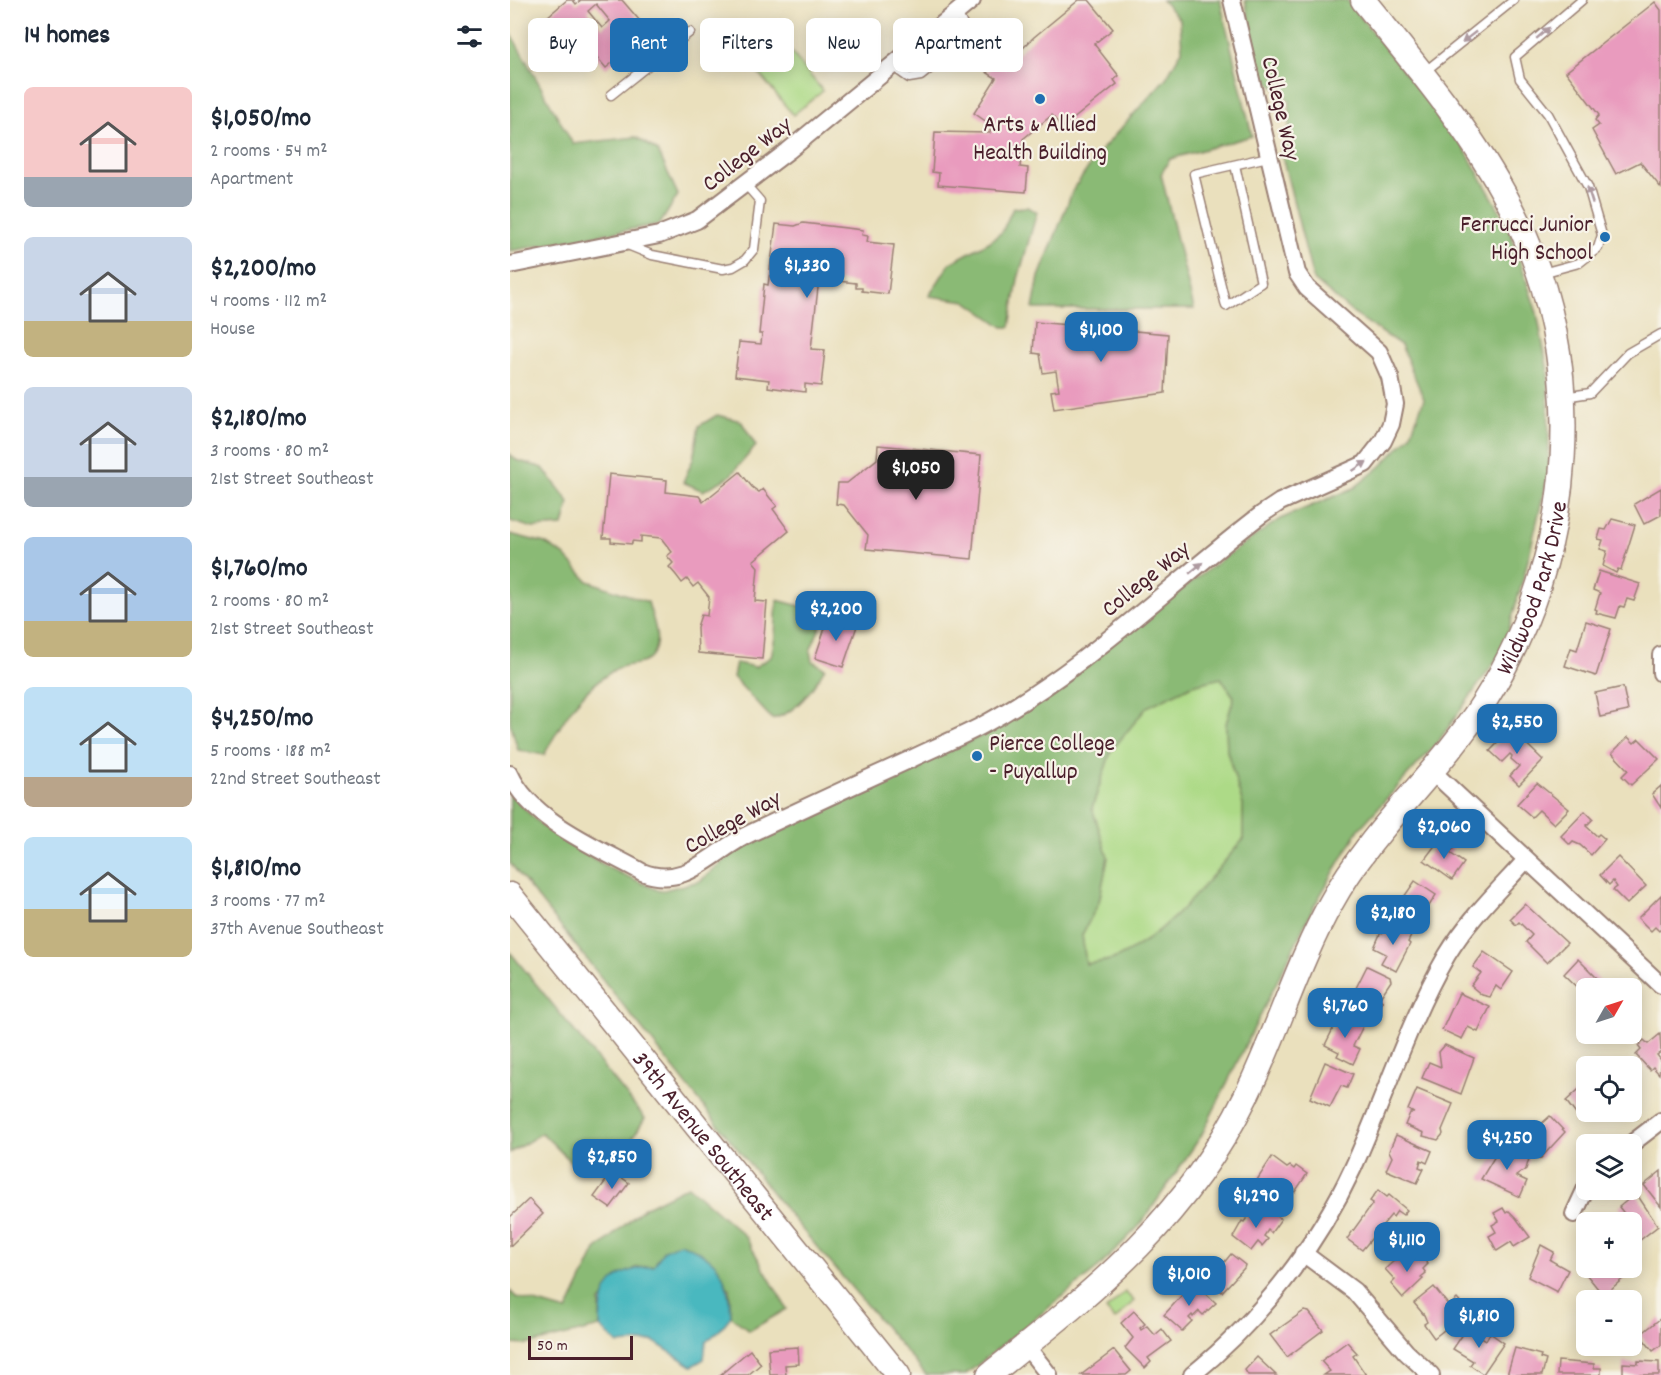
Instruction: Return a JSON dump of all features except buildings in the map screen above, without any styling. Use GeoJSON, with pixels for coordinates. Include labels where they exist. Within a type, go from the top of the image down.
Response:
{"type":"FeatureCollection","features":[{"type":"Feature","properties":{"kind":"street","name":"College Way"},"geometry":{"type":"LineString","coordinates":[[510,265],[622,243],[681,228],[712,211],[972,0]]}},
{"type":"Feature","properties":{"kind":"street","name":"College Way"},"geometry":{"type":"LineString","coordinates":[[510,774],[521,793],[547,818],[642,872],[656,878],[676,877],[698,867],[740,838],[983,725],[1044,686],[1151,606],[1262,514],[1280,502],[1365,464],[1383,441],[1391,424],[1395,404],[1385,363],[1379,352],[1307,288],[1292,261],[1232,0]]}},
{"type":"Feature","properties":{"kind":"street","name":"Wildwood Park Drive"},"geometry":{"type":"LineString","coordinates":[[989,1375],[1074,1308],[1131,1257],[1187,1190],[1246,1095],[1311,941],[1331,902],[1366,849],[1433,772],[1486,698],[1533,604],[1556,517],[1562,476],[1563,397],[1557,343],[1539,273],[1524,235],[1499,184],[1463,128],[1363,0]]}},
{"type":"Feature","properties":{"kind":"street"},"geometry":{"type":"LineString","coordinates":[[1661,655],[1661,673]]}},
{"type":"Feature","properties":{"kind":"street"},"geometry":{"type":"LineString","coordinates":[[1433,772],[1661,985]]}},
{"type":"Feature","properties":{"kind":"street"},"geometry":{"type":"LineString","coordinates":[[1192,1375],[1244,1326],[1303,1253],[1352,1169],[1426,996],[1448,954],[1475,915],[1526,861]]}},
{"type":"Feature","properties":{"kind":"street","name":"39th Avenue Southeast"},"geometry":{"type":"LineString","coordinates":[[510,895],[898,1375]]}},
{"type":"Feature","properties":{"kind":"street"},"geometry":{"type":"LineString","coordinates":[[1642,1136],[1661,1121]]}},
{"type":"Feature","properties":{"kind":"street"},"geometry":{"type":"LineString","coordinates":[[1574,1214],[1580,1200]]}},
{"type":"Feature","properties":{"kind":"street"},"geometry":{"type":"LineString","coordinates":[[1303,1253],[1354,1291],[1406,1352],[1431,1375]]}},
{"type":"Feature","properties":{"kind":"street"},"geometry":{"type":"LineString","coordinates":[[1026,1346],[1049,1375]]}},
{"type":"Feature","properties":{"kind":"lane"},"geometry":{"type":"LineString","coordinates":[[1422,74],[1514,0]]}},
{"type":"Feature","properties":{"kind":"lane"},"geometry":{"type":"LineString","coordinates":[[1539,273],[1579,262],[1598,248],[1602,235],[1588,187],[1548,114],[1520,79],[1515,57],[1582,0]]}},
{"type":"Feature","properties":{"kind":"lane"},"geometry":{"type":"LineString","coordinates":[[892,66],[909,78],[921,76],[964,41],[967,34],[957,12]]}},
{"type":"Feature","properties":{"kind":"lane"},"geometry":{"type":"LineString","coordinates":[[611,95],[690,32]]}},
{"type":"Feature","properties":{"kind":"lane"},"geometry":{"type":"LineString","coordinates":[[1235,165],[1261,283],[1226,306],[1194,174],[1268,157]]}},
{"type":"Feature","properties":{"kind":"lane"},"geometry":{"type":"LineString","coordinates":[[622,243],[652,255],[723,269],[733,267],[745,260],[754,249],[760,201],[746,185]]}},
{"type":"Feature","properties":{"kind":"lane"},"geometry":{"type":"LineString","coordinates":[[1563,397],[1590,393],[1628,353],[1661,334]]}},
{"type":"Feature","properties":{"kind":"green space"},"geometry":{"type":"Polygon","coordinates":[[[1162,0],[1220,0],[1252,136],[1170,159],[1161,174],[1194,309],[1033,309],[1039,277],[1073,190],[1097,155],[1166,78],[1182,50],[1180,20],[1162,0]]]}},
{"type":"Feature","properties":{"kind":"green space"},"geometry":{"type":"Polygon","coordinates":[[[1245,0],[1347,0],[1461,143],[1508,225],[1537,313],[1548,372],[1549,471],[1525,572],[1503,650],[1438,742],[1359,829],[1314,906],[1201,1136],[1141,1224],[1098,1268],[965,1375],[926,1375],[794,1220],[510,863],[510,794],[543,827],[609,868],[660,891],[700,881],[733,853],[983,735],[1026,709],[1222,559],[1280,519],[1354,488],[1381,466],[1410,436],[1424,399],[1401,345],[1354,314],[1313,279],[1281,152],[1289,133],[1290,101],[1260,74],[1245,0]],[[1221,678],[1192,685],[1147,707],[1111,751],[1092,808],[1108,857],[1099,902],[1082,935],[1086,964],[1114,959],[1155,934],[1201,889],[1243,840],[1243,805],[1227,751],[1226,724],[1234,697],[1221,678]]]}},
{"type":"Feature","properties":{"kind":"green space"},"geometry":{"type":"Polygon","coordinates":[[[510,32],[528,64],[528,72],[532,72],[573,144],[636,137],[658,151],[678,195],[660,224],[510,251],[510,32]]]}},
{"type":"Feature","properties":{"kind":"green space"},"geometry":{"type":"Polygon","coordinates":[[[794,56],[823,91],[793,115],[758,72],[794,72],[794,56]]]}},
{"type":"Feature","properties":{"kind":"green space"},"geometry":{"type":"Polygon","coordinates":[[[1027,207],[1037,212],[1018,279],[1010,327],[1003,327],[966,301],[929,296],[950,263],[989,242],[1002,232],[1013,208],[1027,207]]]}},
{"type":"Feature","properties":{"kind":"green space"},"geometry":{"type":"Polygon","coordinates":[[[717,415],[741,421],[756,446],[729,477],[703,491],[683,482],[693,459],[699,426],[717,415]]]}},
{"type":"Feature","properties":{"kind":"green space"},"geometry":{"type":"Polygon","coordinates":[[[510,454],[516,460],[543,468],[569,502],[563,526],[533,528],[510,521],[510,454]]]}},
{"type":"Feature","properties":{"kind":"green space"},"geometry":{"type":"Polygon","coordinates":[[[510,534],[545,543],[564,555],[588,581],[648,602],[656,633],[656,646],[650,658],[641,663],[619,667],[590,688],[565,718],[544,755],[518,750],[510,722],[510,534]]]}},
{"type":"Feature","properties":{"kind":"green space"},"geometry":{"type":"Polygon","coordinates":[[[777,600],[800,606],[823,620],[810,651],[812,661],[825,668],[810,692],[797,706],[772,719],[733,677],[736,663],[755,667],[771,657],[775,637],[777,600]]]}},
{"type":"Feature","properties":{"kind":"green space"},"geometry":{"type":"Polygon","coordinates":[[[1221,678],[1234,697],[1226,724],[1227,751],[1243,805],[1243,840],[1201,889],[1155,935],[1118,958],[1086,965],[1082,935],[1099,902],[1108,857],[1092,808],[1111,751],[1147,707],[1192,685],[1221,678]]]}},
{"type":"Feature","properties":{"kind":"green space"},"geometry":{"type":"Polygon","coordinates":[[[510,952],[645,1118],[620,1159],[574,1165],[542,1133],[510,1153],[510,952]]]}},
{"type":"Feature","properties":{"kind":"green space"},"geometry":{"type":"Polygon","coordinates":[[[688,1186],[745,1236],[787,1309],[749,1331],[731,1316],[729,1288],[664,1250],[654,1266],[635,1268],[600,1302],[600,1327],[526,1345],[510,1344],[510,1291],[516,1297],[567,1311],[596,1250],[644,1208],[688,1186]]]}},
{"type":"Feature","properties":{"kind":"green space"},"geometry":{"type":"Polygon","coordinates":[[[1125,1292],[1134,1301],[1115,1320],[1106,1310],[1125,1292]]]}},
{"type":"Feature","properties":{"kind":"water"},"geometry":{"type":"Polygon","coordinates":[[[680,1243],[713,1262],[724,1278],[730,1301],[731,1316],[706,1342],[704,1359],[692,1366],[653,1341],[618,1344],[600,1327],[603,1301],[611,1283],[628,1271],[654,1266],[664,1250],[680,1243]]]}},
{"type":"Feature","properties":{"kind":"place","name":"Arts & Allied Health Building"},"geometry":{"type":"Point","coordinates":[1040,99]}},
{"type":"Feature","properties":{"kind":"place","name":"Ferrucci Junior High School"},"geometry":{"type":"Point","coordinates":[1605,237]}},
{"type":"Feature","properties":{"kind":"place","name":"Pierce College - Puyallup"},"geometry":{"type":"Point","coordinates":[977,756]}}]}
